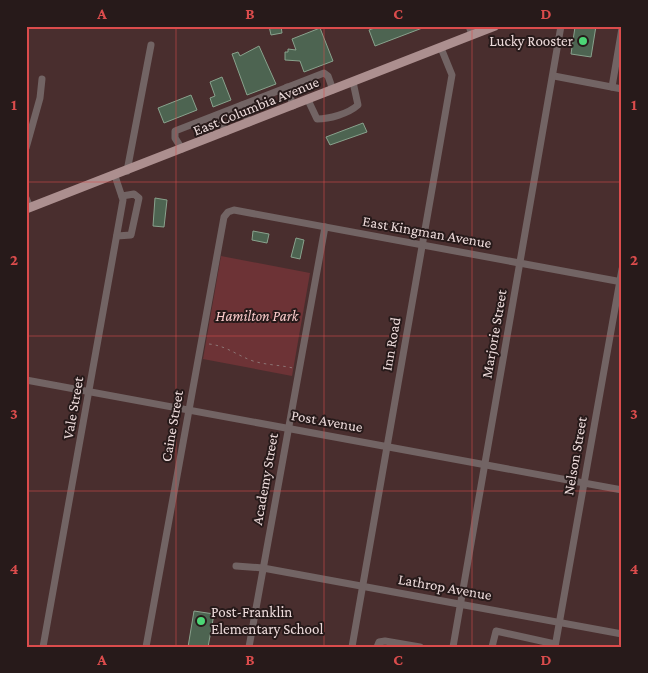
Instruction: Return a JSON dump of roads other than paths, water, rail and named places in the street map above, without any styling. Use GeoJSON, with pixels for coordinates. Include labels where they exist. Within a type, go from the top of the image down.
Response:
{"type":"FeatureCollection","features":[{"type":"Feature","properties":{"kind":"main road","name":"East Columbia Avenue"},"geometry":{"type":"LineString","coordinates":[[28,208],[182,150],[441,48],[470,31],[495,26]]}},
{"type":"Feature","properties":{"kind":"street","name":"Marjorie Street"},"geometry":{"type":"LineString","coordinates":[[453,647],[554,76],[561,26]]}},
{"type":"Feature","properties":{"kind":"street"},"geometry":{"type":"LineString","coordinates":[[612,87],[618,69],[619,42],[622,28]]}},
{"type":"Feature","properties":{"kind":"street"},"geometry":{"type":"LineString","coordinates":[[127,171],[151,45]]}},
{"type":"Feature","properties":{"kind":"street","name":"Inn Road"},"geometry":{"type":"LineString","coordinates":[[352,647],[452,75],[441,48]]}},
{"type":"Feature","properties":{"kind":"street"},"geometry":{"type":"LineString","coordinates":[[182,150],[175,138],[175,130],[242,106],[324,72],[328,76],[333,90]]}},
{"type":"Feature","properties":{"kind":"street"},"geometry":{"type":"LineString","coordinates":[[554,76],[622,89]]}},
{"type":"Feature","properties":{"kind":"street"},"geometry":{"type":"LineString","coordinates":[[26,148],[40,98],[42,79]]}},
{"type":"Feature","properties":{"kind":"street"},"geometry":{"type":"LineString","coordinates":[[308,100],[317,119],[324,119],[353,110],[358,105],[358,99],[353,82]]}},
{"type":"Feature","properties":{"kind":"street"},"geometry":{"type":"LineString","coordinates":[[286,87],[293,106]]}},
{"type":"Feature","properties":{"kind":"street"},"geometry":{"type":"LineString","coordinates":[[242,106],[250,123]]}},
{"type":"Feature","properties":{"kind":"street"},"geometry":{"type":"LineString","coordinates":[[218,115],[226,132]]}},
{"type":"Feature","properties":{"kind":"street","name":"Vale Street"},"geometry":{"type":"LineString","coordinates":[[43,647],[123,200],[114,176]]}},
{"type":"Feature","properties":{"kind":"street"},"geometry":{"type":"LineString","coordinates":[[117,236],[128,237],[131,235],[139,198],[134,194],[122,196]]}},
{"type":"Feature","properties":{"kind":"street"},"geometry":{"type":"LineString","coordinates":[[26,198],[28,208]]}},
{"type":"Feature","properties":{"kind":"street","name":"East Kingman Avenue"},"geometry":{"type":"LineString","coordinates":[[228,212],[234,210],[621,282]]}},
{"type":"Feature","properties":{"kind":"street","name":"Caine Street"},"geometry":{"type":"LineString","coordinates":[[146,647],[224,217],[228,212]]}},
{"type":"Feature","properties":{"kind":"street","name":"Academy Street"},"geometry":{"type":"LineString","coordinates":[[249,647],[325,227]]}},
{"type":"Feature","properties":{"kind":"street","name":"Nelson Street"},"geometry":{"type":"LineString","coordinates":[[555,646],[622,269]]}},
{"type":"Feature","properties":{"kind":"street","name":"Post Avenue"},"geometry":{"type":"LineString","coordinates":[[26,380],[622,490]]}},
{"type":"Feature","properties":{"kind":"street","name":"Lathrop Avenue"},"geometry":{"type":"LineString","coordinates":[[236,566],[263,568],[622,634]]}},
{"type":"Feature","properties":{"kind":"street"},"geometry":{"type":"LineString","coordinates":[[492,647],[496,631],[555,646]]}},
{"type":"Feature","properties":{"kind":"street"},"geometry":{"type":"LineString","coordinates":[[377,647],[379,642],[384,641],[420,647]]}},
{"type":"Feature","properties":{"kind":"place","name":"Lucky Rooster"},"geometry":{"type":"Point","coordinates":[583,41]}},
{"type":"Feature","properties":{"kind":"place","name":"Post-Franklin Elementary School"},"geometry":{"type":"Point","coordinates":[201,621]}},
{"type":"Feature","properties":{"kind":"park label","name":"Hamilton Park"},"geometry":{"type":"Point","coordinates":[257,316]}}]}
